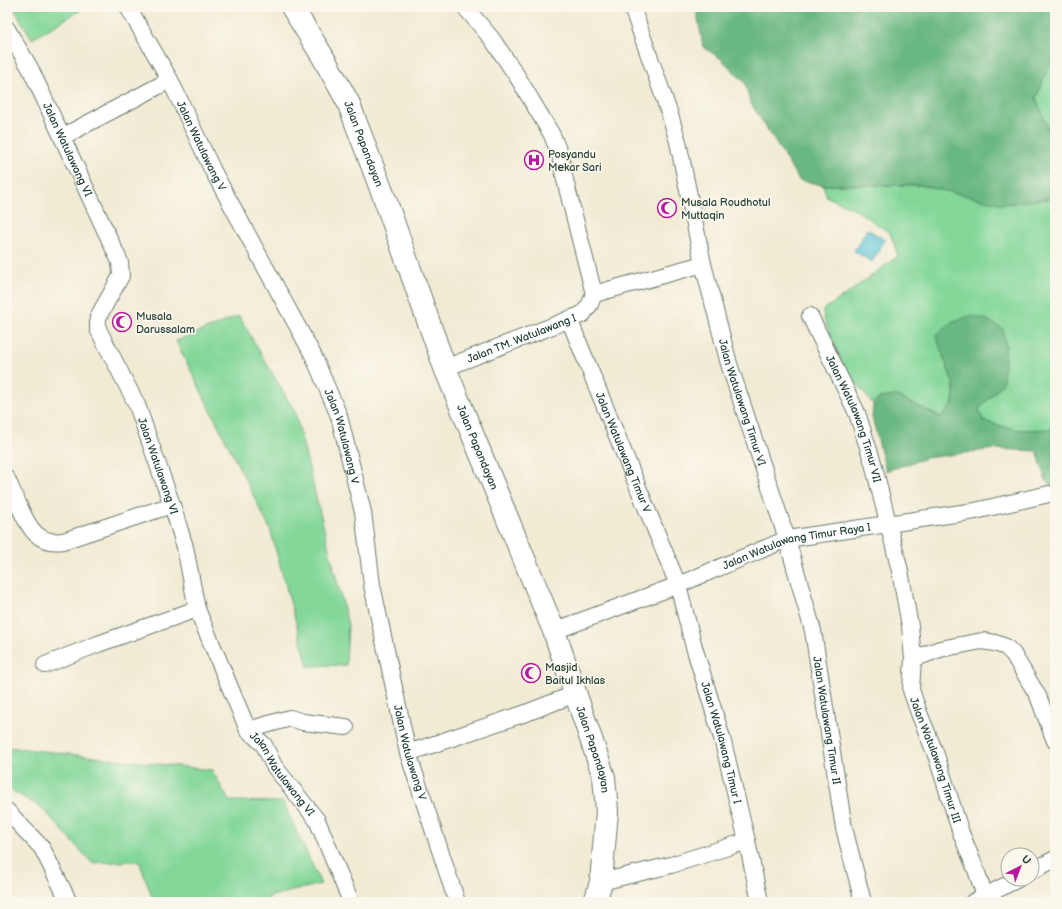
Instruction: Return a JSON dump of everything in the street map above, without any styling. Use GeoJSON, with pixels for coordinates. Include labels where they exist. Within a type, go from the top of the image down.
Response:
{"type":"FeatureCollection","features":[{"type":"Feature","properties":{"kind":"main road","name":"Jalan Papandayan"},"geometry":{"type":"LineString","coordinates":[[292,7],[323,57],[348,102],[386,202],[445,368],[554,631],[604,777],[607,811],[598,892]]}},
{"type":"Feature","properties":{"kind":"street","name":"Jalan Watulawang V"},"geometry":{"type":"LineString","coordinates":[[128,7],[170,80],[213,171],[313,355],[339,416],[363,512],[372,585],[408,754],[457,902]]}},
{"type":"Feature","properties":{"kind":"street"},"geometry":{"type":"LineString","coordinates":[[465,7],[492,39],[517,76],[552,135],[560,155],[594,294],[703,264]]}},
{"type":"Feature","properties":{"kind":"street","name":"Jalan Watulawang Timur VI"},"geometry":{"type":"LineString","coordinates":[[632,7],[678,142],[703,264],[729,364],[786,540]]}},
{"type":"Feature","properties":{"kind":"street","name":"Jalan Watulawang VI"},"geometry":{"type":"LineString","coordinates":[[7,29],[30,68],[120,262],[121,276],[98,317],[98,329],[136,405],[172,505],[185,547],[197,609],[248,730],[264,745],[274,766],[317,820],[351,902]]}},
{"type":"Feature","properties":{"kind":"street"},"geometry":{"type":"LineString","coordinates":[[62,137],[170,80]]}},
{"type":"Feature","properties":{"kind":"street","name":"Jalan TM. Watulawang I"},"geometry":{"type":"LineString","coordinates":[[445,368],[583,314],[590,304],[594,294]]}},
{"type":"Feature","properties":{"kind":"street","name":"Jalan Watulawang Timur VII"},"geometry":{"type":"LineString","coordinates":[[810,316],[857,413],[873,463],[888,525]]}},
{"type":"Feature","properties":{"kind":"street","name":"Jalan Watulawang Timur V"},"geometry":{"type":"LineString","coordinates":[[569,319],[678,585]]}},
{"type":"Feature","properties":{"kind":"street"},"geometry":{"type":"LineString","coordinates":[[7,479],[28,526],[40,537],[53,542],[63,541],[172,505]]}},
{"type":"Feature","properties":{"kind":"street","name":"Jalan Watulawang Timur Raya I"},"geometry":{"type":"LineString","coordinates":[[554,631],[678,585],[786,540],[975,511],[1049,494]]}},
{"type":"Feature","properties":{"kind":"street","name":"Jalan Watulawang Timur III"},"geometry":{"type":"LineString","coordinates":[[888,525],[900,572],[910,626],[913,660],[911,690],[936,755],[961,834],[976,870],[979,899]]}},
{"type":"Feature","properties":{"kind":"street","name":"Jalan Watulawang Timur II"},"geometry":{"type":"LineString","coordinates":[[786,540],[813,631],[844,828],[863,902]]}},
{"type":"Feature","properties":{"kind":"street","name":"Jalan Watulawang Timur I"},"geometry":{"type":"LineString","coordinates":[[678,585],[694,647],[722,738],[760,902]]}},
{"type":"Feature","properties":{"kind":"street"},"geometry":{"type":"LineString","coordinates":[[45,665],[98,644],[197,609]]}},
{"type":"Feature","properties":{"kind":"street"},"geometry":{"type":"LineString","coordinates":[[913,660],[940,649],[982,641],[995,643],[1006,647],[1013,654],[1038,696],[1055,741]]}},
{"type":"Feature","properties":{"kind":"street"},"geometry":{"type":"LineString","coordinates":[[408,754],[526,713],[575,694]]}},
{"type":"Feature","properties":{"kind":"street"},"geometry":{"type":"LineString","coordinates":[[248,730],[290,718],[303,722],[346,727]]}},
{"type":"Feature","properties":{"kind":"street"},"geometry":{"type":"LineString","coordinates":[[7,811],[42,848],[69,902]]}},
{"type":"Feature","properties":{"kind":"street"},"geometry":{"type":"LineString","coordinates":[[598,892],[671,865],[747,841]]}},
{"type":"Feature","properties":{"kind":"street"},"geometry":{"type":"LineString","coordinates":[[1040,867],[1055,859]]}},
{"type":"Feature","properties":{"kind":"street"},"geometry":{"type":"LineString","coordinates":[[979,899],[1002,887]]}},
{"type":"Feature","properties":{"kind":"green space"},"geometry":{"type":"Polygon","coordinates":[[[13,7],[86,7],[32,39],[13,7]]]}},
{"type":"Feature","properties":{"kind":"green space"},"geometry":{"type":"Polygon","coordinates":[[[696,7],[1055,7],[1055,55],[1036,98],[1051,136],[1055,141],[1055,198],[1003,204],[920,185],[823,185],[799,180],[750,102],[745,83],[720,58],[703,47],[696,7]]]}},
{"type":"Feature","properties":{"kind":"green space"},"geometry":{"type":"Polygon","coordinates":[[[1055,55],[1055,141],[1051,136],[1036,98],[1055,55]]]}},
{"type":"Feature","properties":{"kind":"green space"},"geometry":{"type":"Polygon","coordinates":[[[823,185],[920,185],[1003,204],[1055,198],[1055,429],[1018,430],[983,421],[979,409],[1003,383],[936,335],[954,386],[953,404],[941,417],[897,396],[879,398],[873,404],[843,366],[824,319],[823,310],[898,256],[890,233],[853,208],[827,197],[823,185]]]}},
{"type":"Feature","properties":{"kind":"green space"},"geometry":{"type":"Polygon","coordinates":[[[239,316],[295,412],[348,625],[346,665],[308,666],[270,529],[176,341],[239,316]]]}},
{"type":"Feature","properties":{"kind":"green space"},"geometry":{"type":"Polygon","coordinates":[[[971,316],[988,320],[1003,329],[1006,346],[1003,383],[979,409],[983,421],[1018,430],[1055,429],[1055,490],[1046,481],[1037,451],[995,449],[926,458],[886,471],[872,417],[873,404],[879,398],[897,396],[941,417],[953,404],[954,386],[936,335],[953,321],[971,316]]]}},
{"type":"Feature","properties":{"kind":"green space"},"geometry":{"type":"Polygon","coordinates":[[[7,747],[212,770],[229,801],[283,802],[321,884],[268,897],[269,902],[154,902],[139,861],[92,863],[42,808],[7,788],[7,747]]]}},
{"type":"Feature","properties":{"kind":"water"},"geometry":{"type":"Polygon","coordinates":[[[867,229],[885,240],[872,262],[854,251],[867,229]]]}},
{"type":"Feature","properties":{"kind":"place","name":"Posyandu Mekar Sari"},"geometry":{"type":"Point","coordinates":[534,160]}},
{"type":"Feature","properties":{"kind":"place","name":"Musala Roudhotul Muttaqin"},"geometry":{"type":"Point","coordinates":[667,208]}},
{"type":"Feature","properties":{"kind":"place","name":"Musala Darussalam"},"geometry":{"type":"Point","coordinates":[122,322]}},
{"type":"Feature","properties":{"kind":"place","name":"Masjid Baitul Ikhlas"},"geometry":{"type":"Point","coordinates":[531,673]}}]}
